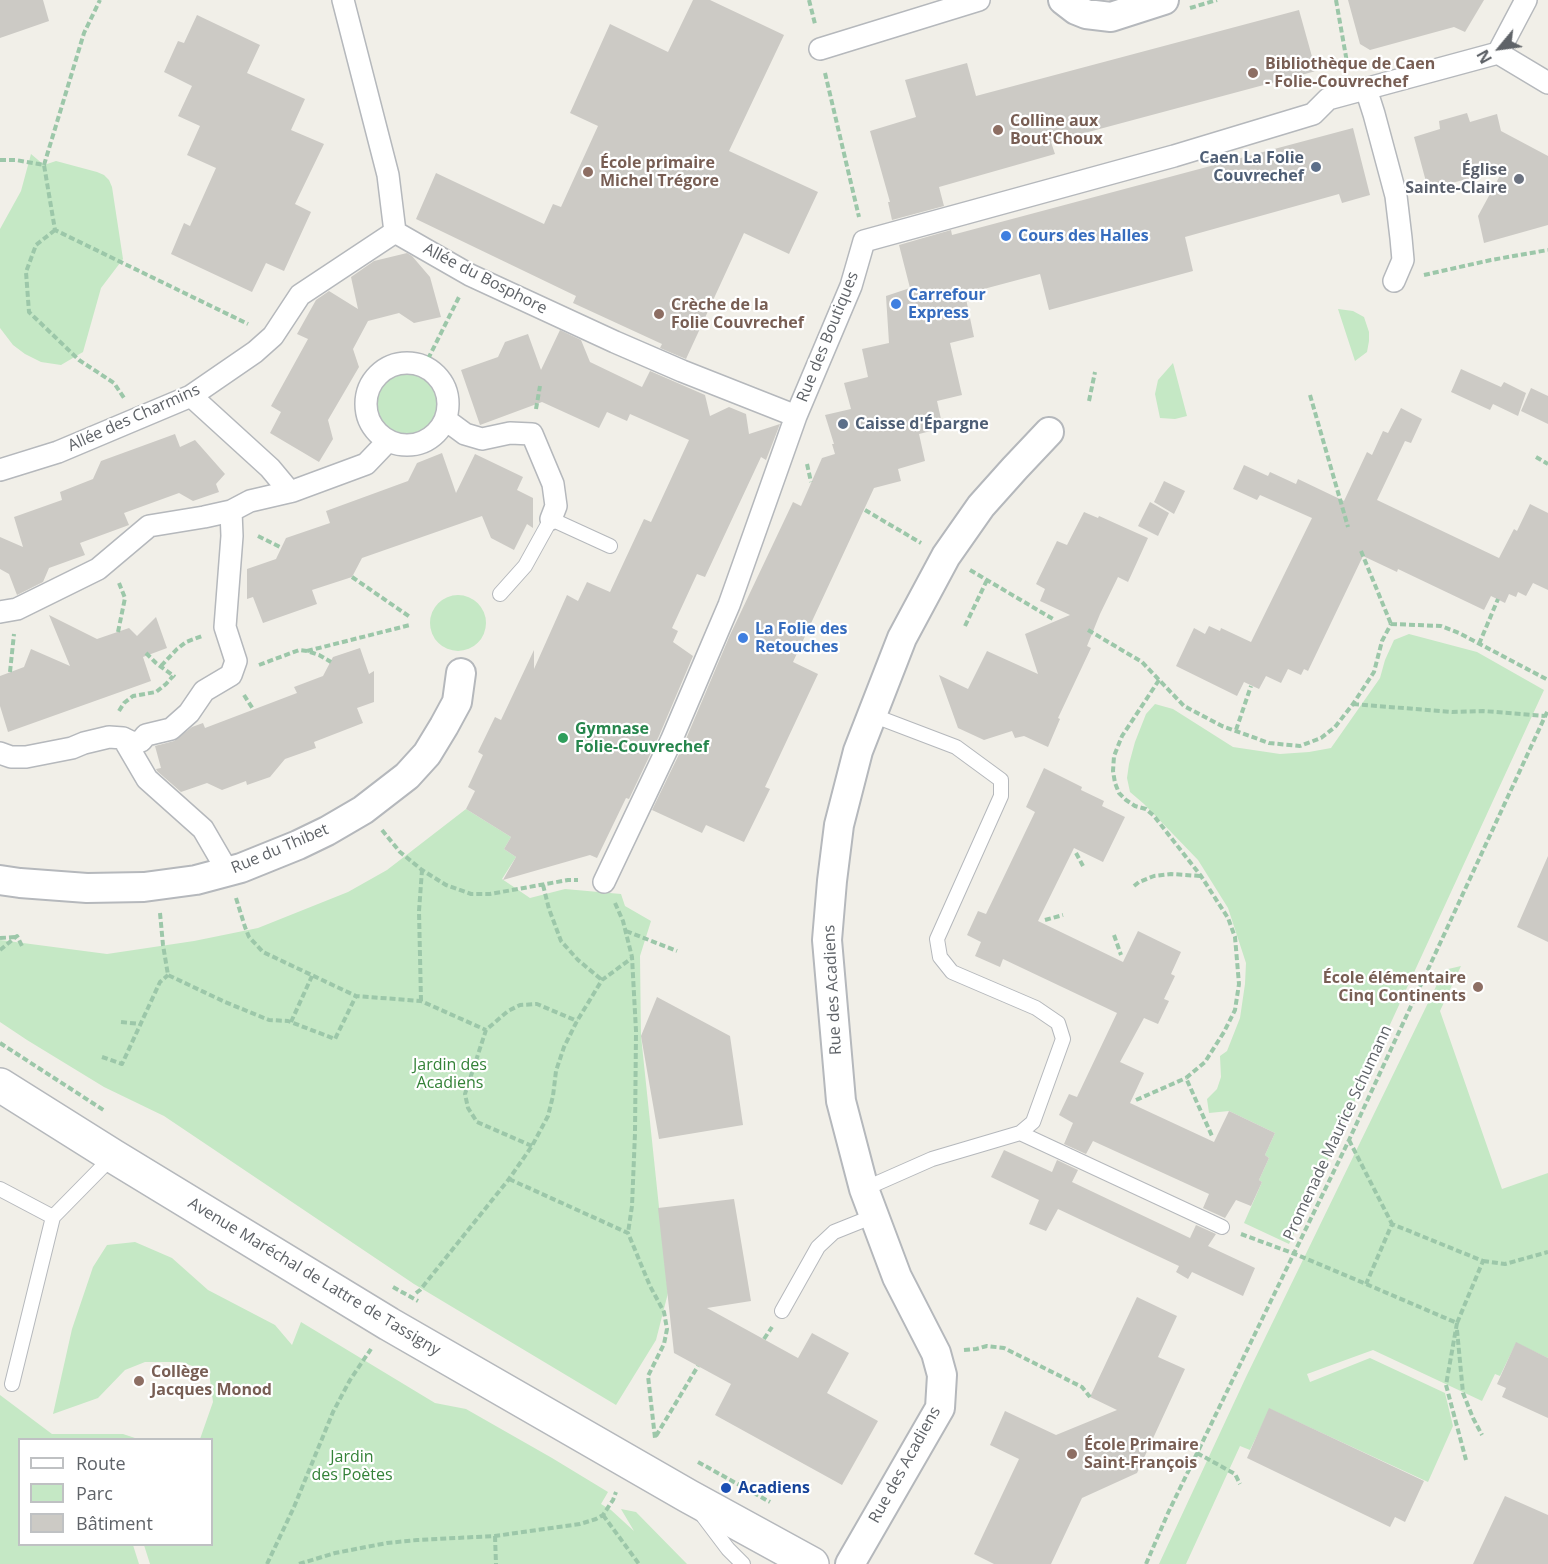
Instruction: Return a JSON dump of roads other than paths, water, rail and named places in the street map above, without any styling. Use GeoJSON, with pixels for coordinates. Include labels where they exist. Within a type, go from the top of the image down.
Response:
{"type":"FeatureCollection","features":[{"type":"Feature","properties":{"kind":"street"},"geometry":{"type":"LineString","coordinates":[[343,0],[390,181],[395,232]]}},
{"type":"Feature","properties":{"kind":"street"},"geometry":{"type":"LineString","coordinates":[[820,49],[979,0]]}},
{"type":"Feature","properties":{"kind":"street"},"geometry":{"type":"LineString","coordinates":[[1063,0],[1086,14],[1111,18],[1164,0]]}},
{"type":"Feature","properties":{"kind":"street"},"geometry":{"type":"LineString","coordinates":[[1498,53],[1526,0]]}},
{"type":"Feature","properties":{"kind":"street"},"geometry":{"type":"LineString","coordinates":[[1394,281],[1403,260],[1395,196],[1366,89],[1498,53],[1548,83]]}},
{"type":"Feature","properties":{"kind":"street","name":"Rue des Boutiques"},"geometry":{"type":"LineString","coordinates":[[604,882],[672,741],[729,605],[796,416],[851,286],[864,241],[1080,183],[1313,114],[1328,99],[1366,89]]}},
{"type":"Feature","properties":{"kind":"street","name":"Allée du Bosphore"},"geometry":{"type":"LineString","coordinates":[[395,232],[470,275],[663,363],[796,416]]}},
{"type":"Feature","properties":{"kind":"street","name":"Allée des Charmins"},"geometry":{"type":"LineString","coordinates":[[0,471],[58,452],[191,396],[255,352],[273,336],[300,295],[395,232]]}},
{"type":"Feature","properties":{"kind":"street"},"geometry":{"type":"LineString","coordinates":[[412,362],[428,368],[442,381],[448,399],[446,420],[438,432],[427,440],[415,445],[402,446],[388,441],[377,433],[366,413],[365,399],[371,383],[385,369],[399,363],[412,362]]}},
{"type":"Feature","properties":{"kind":"street"},"geometry":{"type":"LineString","coordinates":[[191,396],[270,468],[290,492]]}},
{"type":"Feature","properties":{"kind":"street"},"geometry":{"type":"LineString","coordinates":[[446,420],[465,434],[482,439],[510,433],[532,434],[553,484],[556,506],[551,519]]}},
{"type":"Feature","properties":{"kind":"street","name":"Rue des Acadiens"},"geometry":{"type":"LineString","coordinates":[[850,1564],[940,1408],[942,1375],[936,1353],[897,1277],[864,1189],[841,1101],[826,940],[839,825],[858,751],[902,638],[946,556],[981,506],[1049,432]]}},
{"type":"Feature","properties":{"kind":"street"},"geometry":{"type":"LineString","coordinates":[[8,611],[98,569],[149,526],[231,511],[250,501],[290,492],[366,464],[388,441]]}},
{"type":"Feature","properties":{"kind":"street"},"geometry":{"type":"LineString","coordinates":[[0,753],[12,757],[26,757],[72,748],[109,737],[123,738],[133,743],[141,741],[146,735],[171,729],[189,714],[204,690],[231,675],[236,661],[225,627],[232,536],[231,511]]}},
{"type":"Feature","properties":{"kind":"street","name":"Rue du Thibet"},"geometry":{"type":"LineString","coordinates":[[10,881],[87,888],[157,886],[228,872],[298,845],[363,810],[407,776],[427,754],[457,702],[460,673]]}},
{"type":"Feature","properties":{"kind":"street"},"geometry":{"type":"LineString","coordinates":[[123,738],[147,779],[203,829],[228,872]]}},
{"type":"Feature","properties":{"kind":"street","name":"Avenue Maréchal de Lattre de Tassigny"},"geometry":{"type":"LineString","coordinates":[[0,1085],[630,1473],[688,1496],[812,1564]]}},
{"type":"Feature","properties":{"kind":"lane"},"geometry":{"type":"LineString","coordinates":[[500,594],[525,566],[551,519],[610,546]]}},
{"type":"Feature","properties":{"kind":"lane"},"geometry":{"type":"LineString","coordinates":[[864,1189],[932,1159],[1020,1132],[1033,1122],[1063,1039],[1058,1023],[1036,1008],[952,972],[940,957],[937,939],[1001,796],[1001,780],[956,747],[872,715]]}},
{"type":"Feature","properties":{"kind":"lane"},"geometry":{"type":"LineString","coordinates":[[1020,1132],[1222,1227]]}},
{"type":"Feature","properties":{"kind":"lane"},"geometry":{"type":"LineString","coordinates":[[12,1384],[53,1217],[113,1156]]}},
{"type":"Feature","properties":{"kind":"lane"},"geometry":{"type":"LineString","coordinates":[[0,1189],[53,1217]]}},
{"type":"Feature","properties":{"kind":"lane"},"geometry":{"type":"LineString","coordinates":[[782,1311],[818,1248],[834,1232],[874,1216]]}},
{"type":"Feature","properties":{"kind":"lane"},"geometry":{"type":"LineString","coordinates":[[688,1496],[708,1525],[742,1564]]}},
{"type":"Feature","properties":{"kind":"place","name":"Bibliothèque de Caen - Folie-Couvrechef"},"geometry":{"type":"Point","coordinates":[1253,73]}},
{"type":"Feature","properties":{"kind":"place","name":"Colline aux Bout'Choux"},"geometry":{"type":"Point","coordinates":[998,130]}},
{"type":"Feature","properties":{"kind":"place","name":"Caen La Folie Couvrechef"},"geometry":{"type":"Point","coordinates":[1316,167]}},
{"type":"Feature","properties":{"kind":"place","name":"École primaire Michel Trégore"},"geometry":{"type":"Point","coordinates":[588,172]}},
{"type":"Feature","properties":{"kind":"place","name":"Église Sainte-Claire"},"geometry":{"type":"Point","coordinates":[1519,179]}},
{"type":"Feature","properties":{"kind":"place","name":"Cours des Halles"},"geometry":{"type":"Point","coordinates":[1006,236]}},
{"type":"Feature","properties":{"kind":"place","name":"Carrefour Express"},"geometry":{"type":"Point","coordinates":[896,304]}},
{"type":"Feature","properties":{"kind":"place","name":"Crèche de la Folie Couvrechef"},"geometry":{"type":"Point","coordinates":[659,314]}},
{"type":"Feature","properties":{"kind":"place","name":"Caisse d'Épargne"},"geometry":{"type":"Point","coordinates":[843,424]}},
{"type":"Feature","properties":{"kind":"place","name":"La Folie des Retouches"},"geometry":{"type":"Point","coordinates":[743,638]}},
{"type":"Feature","properties":{"kind":"place","name":"Gymnase Folie-Couvrechef"},"geometry":{"type":"Point","coordinates":[563,738]}},
{"type":"Feature","properties":{"kind":"place","name":"École élémentaire Cinq Continents"},"geometry":{"type":"Point","coordinates":[1478,987]}},
{"type":"Feature","properties":{"kind":"place","name":"Collège Jacques Monod"},"geometry":{"type":"Point","coordinates":[139,1381]}},
{"type":"Feature","properties":{"kind":"place","name":"École Primaire Saint-François"},"geometry":{"type":"Point","coordinates":[1072,1454]}},
{"type":"Feature","properties":{"kind":"place","name":"Acadiens"},"geometry":{"type":"Point","coordinates":[726,1488]}},
{"type":"Feature","properties":{"kind":"park label","name":"Jardin des Acadiens"},"geometry":{"type":"Point","coordinates":[450,1074]}},
{"type":"Feature","properties":{"kind":"park label","name":"Jardin des Poètes"},"geometry":{"type":"Point","coordinates":[352,1466]}}]}
